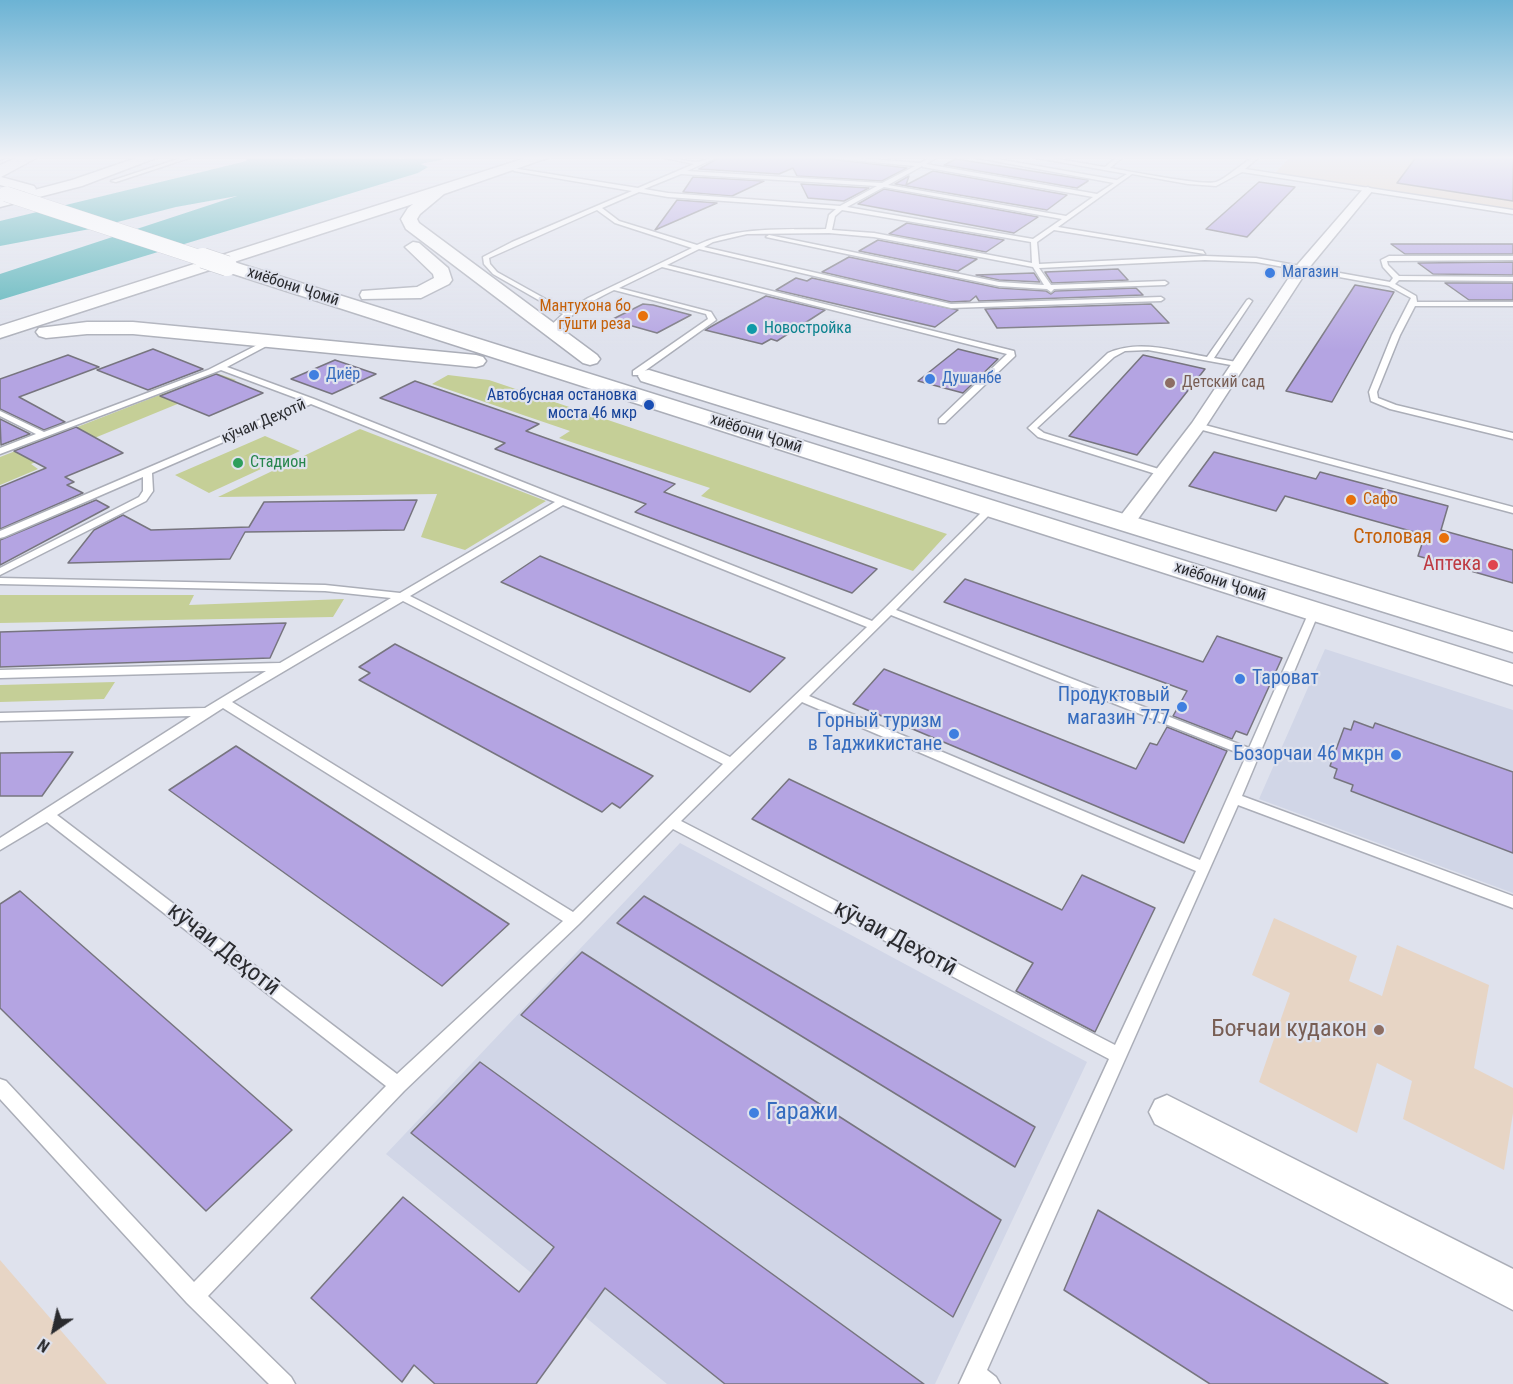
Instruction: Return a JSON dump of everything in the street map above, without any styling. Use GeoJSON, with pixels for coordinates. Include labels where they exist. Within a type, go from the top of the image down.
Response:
{"type":"FeatureCollection","features":[{"type":"Feature","properties":{"kind":"main road","name":"хиёбони Ҷомӣ"},"geometry":{"type":"LineString","coordinates":[[109,221],[239,262]]}},
{"type":"Feature","properties":{"kind":"main road","name":"хиёбони Ҷомӣ"},"geometry":{"type":"LineString","coordinates":[[120,221],[239,262],[352,307],[1513,675]]}},
{"type":"Feature","properties":{"kind":"main road"},"geometry":{"type":"LineString","coordinates":[[0,315],[309,221]]}},
{"type":"Feature","properties":{"kind":"main road"},"geometry":{"type":"LineString","coordinates":[[0,332],[350,221]]}},
{"type":"Feature","properties":{"kind":"main road"},"geometry":{"type":"LineString","coordinates":[[410,221],[412,226],[590,359]]}},
{"type":"Feature","properties":{"kind":"main road"},"geometry":{"type":"LineString","coordinates":[[283,242],[326,233],[373,230]]}},
{"type":"Feature","properties":{"kind":"main road"},"geometry":{"type":"LineString","coordinates":[[352,307],[421,292],[443,280],[442,272],[402,238]]}},
{"type":"Feature","properties":{"kind":"main road"},"geometry":{"type":"LineString","coordinates":[[149,304],[147,298],[150,292],[169,279]]}},
{"type":"Feature","properties":{"kind":"main road","name":"хиёбони Ҷомӣ"},"geometry":{"type":"LineString","coordinates":[[352,307],[590,359],[1513,642]]}},
{"type":"Feature","properties":{"kind":"main road"},"geometry":{"type":"LineString","coordinates":[[172,312],[213,321],[314,327]]}},
{"type":"Feature","properties":{"kind":"main road"},"geometry":{"type":"LineString","coordinates":[[0,339],[87,328],[133,328],[447,357],[563,373]]}},
{"type":"Feature","properties":{"kind":"street"},"geometry":{"type":"LineString","coordinates":[[1125,523],[1198,426],[1303,267],[1342,221]]}},
{"type":"Feature","properties":{"kind":"street"},"geometry":{"type":"LineString","coordinates":[[1167,1112],[1513,1290]]}},
{"type":"Feature","properties":{"kind":"lane"},"geometry":{"type":"LineString","coordinates":[[566,221],[486,257],[487,264],[495,273],[567,314]]}},
{"type":"Feature","properties":{"kind":"lane"},"geometry":{"type":"LineString","coordinates":[[616,221],[697,247],[951,306],[1161,299]]}},
{"type":"Feature","properties":{"kind":"lane"},"geometry":{"type":"LineString","coordinates":[[829,231],[831,221]]}},
{"type":"Feature","properties":{"kind":"lane"},"geometry":{"type":"LineString","coordinates":[[915,221],[1034,241],[1063,221]]}},
{"type":"Feature","properties":{"kind":"lane"},"geometry":{"type":"LineString","coordinates":[[1053,228],[1234,258],[1394,281],[1513,279]]}},
{"type":"Feature","properties":{"kind":"lane"},"geometry":{"type":"LineString","coordinates":[[551,330],[567,314],[613,288],[697,247],[723,237],[747,232],[829,231],[874,235],[1036,266],[1234,258]]}},
{"type":"Feature","properties":{"kind":"lane"},"geometry":{"type":"LineString","coordinates":[[747,232],[987,282],[1048,287],[1165,283]]}},
{"type":"Feature","properties":{"kind":"lane"},"geometry":{"type":"LineString","coordinates":[[1034,241],[1036,266],[1048,287],[1061,302]]}},
{"type":"Feature","properties":{"kind":"lane"},"geometry":{"type":"LineString","coordinates":[[1513,258],[1389,258],[1384,260],[1394,281],[1414,297],[1373,392],[1374,399],[1403,410],[1513,436]]}},
{"type":"Feature","properties":{"kind":"lane"},"geometry":{"type":"LineString","coordinates":[[661,265],[1011,353],[1011,356],[942,421]]}},
{"type":"Feature","properties":{"kind":"lane"},"geometry":{"type":"LineString","coordinates":[[613,288],[697,309],[709,313],[712,320],[636,373]]}},
{"type":"Feature","properties":{"kind":"lane"},"geometry":{"type":"LineString","coordinates":[[1209,359],[1249,302]]}},
{"type":"Feature","properties":{"kind":"lane"},"geometry":{"type":"LineString","coordinates":[[1412,304],[1513,304]]}},
{"type":"Feature","properties":{"kind":"lane"},"geometry":{"type":"LineString","coordinates":[[0,451],[220,367],[271,340]]}},
{"type":"Feature","properties":{"kind":"lane"},"geometry":{"type":"LineString","coordinates":[[1162,473],[1041,435],[1032,428],[1111,355],[1124,349],[1157,349],[1239,365]]}},
{"type":"Feature","properties":{"kind":"lane"},"geometry":{"type":"LineString","coordinates":[[220,367],[311,400]]}},
{"type":"Feature","properties":{"kind":"lane","name":"кӯчаи Деҳотӣ"},"geometry":{"type":"LineString","coordinates":[[0,535],[311,400],[874,626]]}},
{"type":"Feature","properties":{"kind":"lane"},"geometry":{"type":"LineString","coordinates":[[0,413],[44,435]]}},
{"type":"Feature","properties":{"kind":"lane"},"geometry":{"type":"LineString","coordinates":[[1198,426],[1513,510]]}},
{"type":"Feature","properties":{"kind":"lane"},"geometry":{"type":"LineString","coordinates":[[0,572],[143,499],[148,491],[147,472]]}},
{"type":"Feature","properties":{"kind":"lane"},"geometry":{"type":"LineString","coordinates":[[0,845],[223,702],[563,501]]}},
{"type":"Feature","properties":{"kind":"lane"},"geometry":{"type":"LineString","coordinates":[[194,1296],[398,1085],[574,920],[671,822],[890,611],[990,509]]}},
{"type":"Feature","properties":{"kind":"lane"},"geometry":{"type":"LineString","coordinates":[[0,581],[325,588],[402,596],[733,764]]}},
{"type":"Feature","properties":{"kind":"lane"},"geometry":{"type":"LineString","coordinates":[[890,611],[1253,754]]}},
{"type":"Feature","properties":{"kind":"lane"},"geometry":{"type":"LineString","coordinates":[[978,1381],[1314,612]]}},
{"type":"Feature","properties":{"kind":"lane"},"geometry":{"type":"LineString","coordinates":[[0,674],[285,667]]}},
{"type":"Feature","properties":{"kind":"lane"},"geometry":{"type":"LineString","coordinates":[[801,697],[1203,868]]}},
{"type":"Feature","properties":{"kind":"lane"},"geometry":{"type":"LineString","coordinates":[[223,702],[574,920]]}},
{"type":"Feature","properties":{"kind":"lane"},"geometry":{"type":"LineString","coordinates":[[0,717],[208,712]]}},
{"type":"Feature","properties":{"kind":"lane"},"geometry":{"type":"LineString","coordinates":[[1234,798],[1513,902]]}},
{"type":"Feature","properties":{"kind":"lane","name":"кӯчаи Деҳотӣ"},"geometry":{"type":"LineString","coordinates":[[48,814],[398,1085]]}},
{"type":"Feature","properties":{"kind":"lane","name":"кӯчаи Деҳотӣ"},"geometry":{"type":"LineString","coordinates":[[671,822],[1119,1056]]}},
{"type":"Feature","properties":{"kind":"lane"},"geometry":{"type":"LineString","coordinates":[[0,1087],[194,1296],[284,1384]]}},
{"type":"Feature","properties":{"kind":"shaded area","name":"Бозорчаи 46 мкрн"},"geometry":{"type":"Polygon","coordinates":[[[1325,649],[1513,710],[1513,893],[1259,799],[1325,649]]]}},
{"type":"Feature","properties":{"kind":"shaded area"},"geometry":{"type":"Polygon","coordinates":[[[680,843],[1087,1062],[935,1384],[667,1384],[386,1154],[680,843]]]}},
{"type":"Feature","properties":{"kind":"shaded area","name":"Боғчаи кудакон"},"geometry":{"type":"Polygon","coordinates":[[[1274,918],[1357,956],[1349,981],[1382,996],[1397,945],[1489,985],[1474,1068],[1513,1088],[1513,1113],[1504,1170],[1403,1119],[1412,1081],[1377,1063],[1357,1133],[1259,1082],[1290,993],[1252,975],[1274,918]]]}},
{"type":"Feature","properties":{"kind":"shaded area"},"geometry":{"type":"Polygon","coordinates":[[[0,1260],[19,1282],[107,1384],[0,1384],[0,1260]]]}},
{"type":"Feature","properties":{"kind":"green space"},"geometry":{"type":"Polygon","coordinates":[[[216,373],[236,380],[31,464],[38,469],[0,485],[0,457],[216,373]]]}},
{"type":"Feature","properties":{"kind":"green space"},"geometry":{"type":"Polygon","coordinates":[[[448,375],[489,380],[947,534],[913,571],[701,496],[710,488],[559,438],[570,431],[432,384],[448,375]]]}},
{"type":"Feature","properties":{"kind":"green space"},"geometry":{"type":"Polygon","coordinates":[[[360,429],[546,501],[465,550],[421,537],[437,494],[218,497],[360,429]]]}},
{"type":"Feature","properties":{"kind":"green space","name":"Стадион"},"geometry":{"type":"Polygon","coordinates":[[[265,436],[300,451],[209,493],[175,475],[265,436]]]}},
{"type":"Feature","properties":{"kind":"green space"},"geometry":{"type":"Polygon","coordinates":[[[0,595],[194,595],[189,605],[344,599],[333,617],[0,623],[0,595]]]}},
{"type":"Feature","properties":{"kind":"green space"},"geometry":{"type":"Polygon","coordinates":[[[115,682],[104,699],[0,702],[0,685],[115,682]]]}},
{"type":"Feature","properties":{"kind":"water"},"geometry":{"type":"Polygon","coordinates":[[[2,221],[123,221],[0,246],[2,221]]]}},
{"type":"Feature","properties":{"kind":"water"},"geometry":{"type":"Polygon","coordinates":[[[162,221],[261,221],[0,300],[0,274],[162,221]]]}},
{"type":"Feature","properties":{"kind":"building"},"geometry":{"type":"Polygon","coordinates":[[[662,221],[677,221],[655,230],[662,221]]]}},
{"type":"Feature","properties":{"kind":"building"},"geometry":{"type":"Polygon","coordinates":[[[947,221],[1033,221],[1014,233],[947,221]]]}},
{"type":"Feature","properties":{"kind":"building"},"geometry":{"type":"Polygon","coordinates":[[[1215,221],[1263,221],[1247,237],[1206,229],[1215,221]]]}},
{"type":"Feature","properties":{"kind":"building"},"geometry":{"type":"Polygon","coordinates":[[[907,223],[1004,240],[986,252],[889,234],[907,223]]]}},
{"type":"Feature","properties":{"kind":"building"},"geometry":{"type":"Polygon","coordinates":[[[878,240],[977,259],[958,271],[859,251],[878,240]]]}},
{"type":"Feature","properties":{"kind":"building"},"geometry":{"type":"Polygon","coordinates":[[[1391,244],[1513,244],[1513,254],[1405,254],[1391,244]]]}},
{"type":"Feature","properties":{"kind":"building"},"geometry":{"type":"Polygon","coordinates":[[[849,257],[999,288],[1046,291],[1051,294],[1055,291],[1136,288],[1143,295],[979,301],[976,296],[970,301],[951,302],[822,272],[849,257]]]}},
{"type":"Feature","properties":{"kind":"building"},"geometry":{"type":"Polygon","coordinates":[[[1513,262],[1513,275],[1433,274],[1418,263],[1513,262]]]}},
{"type":"Feature","properties":{"kind":"building"},"geometry":{"type":"Polygon","coordinates":[[[1118,269],[1128,280],[1052,283],[1045,272],[1118,269]]]}},
{"type":"Feature","properties":{"kind":"building"},"geometry":{"type":"Polygon","coordinates":[[[1034,273],[1040,282],[999,280],[976,275],[1034,273]]]}},
{"type":"Feature","properties":{"kind":"building"},"geometry":{"type":"Polygon","coordinates":[[[796,278],[807,281],[812,278],[958,310],[935,327],[776,290],[796,278]]]}},
{"type":"Feature","properties":{"kind":"building"},"geometry":{"type":"Polygon","coordinates":[[[1445,283],[1513,283],[1513,300],[1469,300],[1445,283]]]}},
{"type":"Feature","properties":{"kind":"building"},"geometry":{"type":"Polygon","coordinates":[[[1355,285],[1394,292],[1332,402],[1286,391],[1355,285]]]}},
{"type":"Feature","properties":{"kind":"building"},"geometry":{"type":"Polygon","coordinates":[[[766,296],[825,310],[777,341],[771,339],[762,344],[705,330],[766,296]]]}},
{"type":"Feature","properties":{"kind":"building"},"geometry":{"type":"Polygon","coordinates":[[[643,304],[691,315],[657,333],[611,320],[643,304]]]}},
{"type":"Feature","properties":{"kind":"building"},"geometry":{"type":"Polygon","coordinates":[[[1151,304],[1169,323],[997,328],[985,309],[1151,304]]]}},
{"type":"Feature","properties":{"kind":"building"},"geometry":{"type":"Polygon","coordinates":[[[153,349],[203,369],[148,390],[97,370],[153,349]]]}},
{"type":"Feature","properties":{"kind":"building"},"geometry":{"type":"Polygon","coordinates":[[[958,349],[998,359],[963,393],[918,381],[958,349]]]}},
{"type":"Feature","properties":{"kind":"building"},"geometry":{"type":"Polygon","coordinates":[[[68,355],[99,367],[19,397],[65,422],[44,430],[0,409],[0,379],[68,355]]]}},
{"type":"Feature","properties":{"kind":"building"},"geometry":{"type":"Polygon","coordinates":[[[1143,355],[1205,369],[1137,455],[1069,436],[1143,355]]]}},
{"type":"Feature","properties":{"kind":"building"},"geometry":{"type":"Polygon","coordinates":[[[335,360],[376,374],[332,394],[291,379],[335,360]]]}},
{"type":"Feature","properties":{"kind":"building"},"geometry":{"type":"Polygon","coordinates":[[[216,374],[263,393],[209,416],[160,396],[216,374]]]}},
{"type":"Feature","properties":{"kind":"building"},"geometry":{"type":"Polygon","coordinates":[[[415,381],[539,424],[526,431],[675,484],[664,492],[877,569],[852,593],[635,512],[646,504],[495,449],[505,443],[380,398],[415,381]]]}},
{"type":"Feature","properties":{"kind":"building"},"geometry":{"type":"Polygon","coordinates":[[[0,419],[30,434],[1,445],[0,419]]]}},
{"type":"Feature","properties":{"kind":"building"},"geometry":{"type":"Polygon","coordinates":[[[76,427],[123,453],[65,477],[74,482],[67,485],[83,493],[0,529],[0,487],[46,468],[14,451],[76,427]]]}},
{"type":"Feature","properties":{"kind":"building"},"geometry":{"type":"Polygon","coordinates":[[[1214,452],[1316,479],[1320,472],[1448,506],[1441,530],[1513,550],[1513,583],[1418,556],[1425,535],[1285,496],[1276,511],[1189,486],[1214,452]]]}},
{"type":"Feature","properties":{"kind":"building"},"geometry":{"type":"Polygon","coordinates":[[[96,500],[109,507],[0,565],[0,540],[96,500]]]}},
{"type":"Feature","properties":{"kind":"building"},"geometry":{"type":"Polygon","coordinates":[[[417,500],[404,530],[245,532],[230,559],[68,563],[94,530],[123,515],[151,530],[249,527],[264,502],[417,500]]]}},
{"type":"Feature","properties":{"kind":"building"},"geometry":{"type":"Polygon","coordinates":[[[540,556],[785,658],[750,692],[501,582],[540,556]]]}},
{"type":"Feature","properties":{"kind":"building"},"geometry":{"type":"Polygon","coordinates":[[[965,579],[1203,662],[1217,636],[1282,658],[1247,735],[1236,731],[1232,739],[1173,716],[1187,691],[944,602],[965,579]]]}},
{"type":"Feature","properties":{"kind":"building"},"geometry":{"type":"Polygon","coordinates":[[[286,623],[270,658],[0,667],[0,632],[286,623]]]}},
{"type":"Feature","properties":{"kind":"building"},"geometry":{"type":"Polygon","coordinates":[[[395,644],[653,776],[620,808],[612,803],[602,812],[359,680],[370,673],[359,667],[395,644]]]}},
{"type":"Feature","properties":{"kind":"building"},"geometry":{"type":"Polygon","coordinates":[[[884,669],[1136,769],[1150,743],[1157,745],[1167,727],[1227,751],[1184,843],[853,704],[884,669]]]}},
{"type":"Feature","properties":{"kind":"building"},"geometry":{"type":"Polygon","coordinates":[[[1354,721],[1373,728],[1375,723],[1513,772],[1513,853],[1351,791],[1353,785],[1334,778],[1337,769],[1330,766],[1344,728],[1351,730],[1354,721]]]}},
{"type":"Feature","properties":{"kind":"building"},"geometry":{"type":"Polygon","coordinates":[[[236,746],[509,924],[442,986],[169,790],[236,746]]]}},
{"type":"Feature","properties":{"kind":"building"},"geometry":{"type":"Polygon","coordinates":[[[73,752],[42,796],[0,796],[0,753],[73,752]]]}},
{"type":"Feature","properties":{"kind":"building"},"geometry":{"type":"Polygon","coordinates":[[[789,779],[1062,910],[1082,875],[1155,908],[1095,1032],[1016,991],[1033,963],[752,819],[789,779]]]}},
{"type":"Feature","properties":{"kind":"building"},"geometry":{"type":"Polygon","coordinates":[[[20,891],[292,1130],[206,1211],[0,1008],[0,904],[20,891]]]}},
{"type":"Feature","properties":{"kind":"building"},"geometry":{"type":"Polygon","coordinates":[[[644,896],[1035,1127],[1015,1167],[617,923],[644,896]]]}},
{"type":"Feature","properties":{"kind":"building"},"geometry":{"type":"Polygon","coordinates":[[[582,952],[1001,1220],[953,1317],[521,1015],[582,952]]]}},
{"type":"Feature","properties":{"kind":"building"},"geometry":{"type":"Polygon","coordinates":[[[480,1062],[924,1384],[725,1384],[605,1288],[536,1384],[435,1384],[414,1365],[402,1382],[311,1298],[403,1197],[519,1292],[554,1247],[411,1133],[480,1062]]]}},
{"type":"Feature","properties":{"kind":"building"},"geometry":{"type":"Polygon","coordinates":[[[1098,1210],[1388,1384],[1210,1384],[1064,1290],[1098,1210]]]}},
{"type":"Feature","properties":{"kind":"place","name":"Магазин"},"geometry":{"type":"Point","coordinates":[1270,273]}},
{"type":"Feature","properties":{"kind":"place","name":"Мантухона бо гӯшти реза"},"geometry":{"type":"Point","coordinates":[643,316]}},
{"type":"Feature","properties":{"kind":"place","name":"Новостройка"},"geometry":{"type":"Point","coordinates":[752,329]}},
{"type":"Feature","properties":{"kind":"place","name":"Диёр"},"geometry":{"type":"Point","coordinates":[314,375]}},
{"type":"Feature","properties":{"kind":"place","name":"Душанбе"},"geometry":{"type":"Point","coordinates":[930,379]}},
{"type":"Feature","properties":{"kind":"place","name":"Детский сад"},"geometry":{"type":"Point","coordinates":[1170,383]}},
{"type":"Feature","properties":{"kind":"place","name":"Автобусная остановка моста 46 мкр"},"geometry":{"type":"Point","coordinates":[649,405]}},
{"type":"Feature","properties":{"kind":"place","name":"Стадион"},"geometry":{"type":"Point","coordinates":[238,463]}},
{"type":"Feature","properties":{"kind":"place","name":"Сафо"},"geometry":{"type":"Point","coordinates":[1351,500]}},
{"type":"Feature","properties":{"kind":"place","name":"Столовая"},"geometry":{"type":"Point","coordinates":[1444,538]}},
{"type":"Feature","properties":{"kind":"place","name":"Аптека"},"geometry":{"type":"Point","coordinates":[1493,565]}},
{"type":"Feature","properties":{"kind":"place","name":"Тароват"},"geometry":{"type":"Point","coordinates":[1240,679]}},
{"type":"Feature","properties":{"kind":"place","name":"Продуктовый магазин 777"},"geometry":{"type":"Point","coordinates":[1182,707]}},
{"type":"Feature","properties":{"kind":"place","name":"Горный туризм в Таджикистане"},"geometry":{"type":"Point","coordinates":[954,734]}},
{"type":"Feature","properties":{"kind":"place","name":"Бозорчаи 46 мкрн"},"geometry":{"type":"Point","coordinates":[1396,755]}},
{"type":"Feature","properties":{"kind":"place","name":"Боғчаи кудакон"},"geometry":{"type":"Point","coordinates":[1379,1030]}},
{"type":"Feature","properties":{"kind":"place","name":"Гаражи"},"geometry":{"type":"Point","coordinates":[754,1113]}}]}
